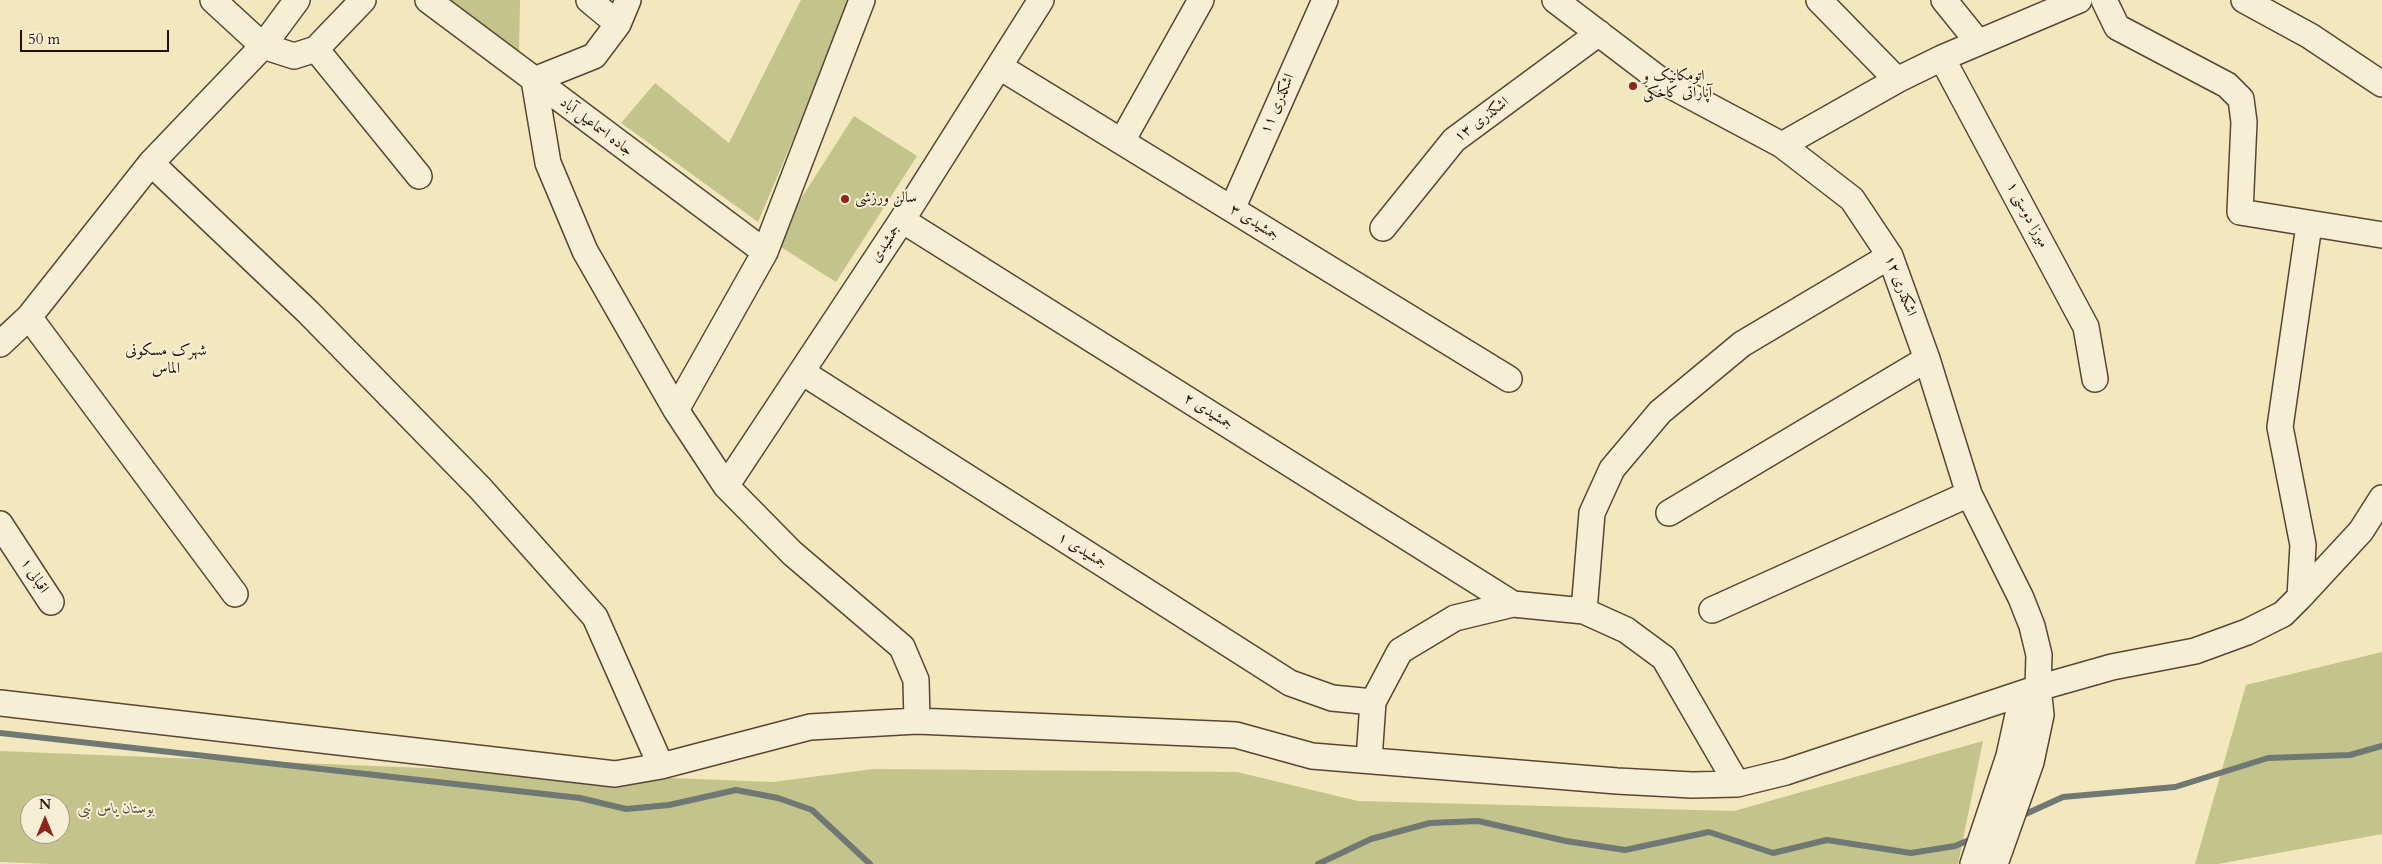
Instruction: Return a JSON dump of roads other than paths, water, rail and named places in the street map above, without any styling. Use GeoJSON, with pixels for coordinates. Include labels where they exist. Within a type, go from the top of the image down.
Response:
{"type":"FeatureCollection","features":[{"type":"Feature","properties":{"kind":"street"},"geometry":{"type":"LineString","coordinates":[[213,0],[263,46],[294,56],[316,49],[363,0]]}},
{"type":"Feature","properties":{"kind":"street"},"geometry":{"type":"LineString","coordinates":[[0,344],[29,317],[151,163],[263,46],[298,0]]}},
{"type":"Feature","properties":{"kind":"street","name":"جاده اسماعیل آباد"},"geometry":{"type":"LineString","coordinates":[[428,0],[764,252]]}},
{"type":"Feature","properties":{"kind":"street"},"geometry":{"type":"LineString","coordinates":[[589,0],[618,24]]}},
{"type":"Feature","properties":{"kind":"street"},"geometry":{"type":"LineString","coordinates":[[628,0],[618,24],[594,56],[534,80],[548,163],[585,251],[676,410],[726,486],[792,553],[902,647],[916,680],[917,722]]}},
{"type":"Feature","properties":{"kind":"street"},"geometry":{"type":"LineString","coordinates":[[676,410],[764,252],[862,0]]}},
{"type":"Feature","properties":{"kind":"street","name":"جمشیدی"},"geometry":{"type":"LineString","coordinates":[[726,486],[902,220],[1041,0]]}},
{"type":"Feature","properties":{"kind":"street"},"geometry":{"type":"LineString","coordinates":[[1122,141],[1201,0]]}},
{"type":"Feature","properties":{"kind":"street","name":"اشکذری ۱۱"},"geometry":{"type":"LineString","coordinates":[[1232,209],[1325,0]]}},
{"type":"Feature","properties":{"kind":"street","name":"اشکذری ۱۲"},"geometry":{"type":"LineString","coordinates":[[1555,0],[1660,80],[1782,145],[1852,199],[1890,256],[1928,359],[1969,494],[2021,598],[2032,626],[2039,655],[2038,688]]}},
{"type":"Feature","properties":{"kind":"street"},"geometry":{"type":"LineString","coordinates":[[1819,0],[1897,80]]}},
{"type":"Feature","properties":{"kind":"street"},"geometry":{"type":"LineString","coordinates":[[1944,0],[1978,42]]}},
{"type":"Feature","properties":{"kind":"street"},"geometry":{"type":"LineString","coordinates":[[1782,145],[1897,80],[1942,58],[2079,0]]}},
{"type":"Feature","properties":{"kind":"street"},"geometry":{"type":"LineString","coordinates":[[2104,0],[2117,27],[2227,85],[2241,99],[2244,122],[2240,212],[2309,225],[2382,235]]}},
{"type":"Feature","properties":{"kind":"street"},"geometry":{"type":"LineString","coordinates":[[2244,0],[2310,36],[2382,84]]}},
{"type":"Feature","properties":{"kind":"street","name":"اشکذری ۱۳"},"geometry":{"type":"LineString","coordinates":[[1383,228],[1454,140],[1599,32]]}},
{"type":"Feature","properties":{"kind":"street"},"geometry":{"type":"LineString","coordinates":[[316,49],[419,176]]}},
{"type":"Feature","properties":{"kind":"street","name":"میرزا دوستی ۱"},"geometry":{"type":"LineString","coordinates":[[1942,58],[2086,327],[2095,379]]}},
{"type":"Feature","properties":{"kind":"street","name":"جمشیدی ۳"},"geometry":{"type":"LineString","coordinates":[[1000,66],[1508,379]]}},
{"type":"Feature","properties":{"kind":"street"},"geometry":{"type":"LineString","coordinates":[[151,163],[308,312],[473,481],[595,617],[661,766]]}},
{"type":"Feature","properties":{"kind":"street","name":"جمشیدی ۲"},"geometry":{"type":"LineString","coordinates":[[902,220],[1513,604]]}},
{"type":"Feature","properties":{"kind":"street"},"geometry":{"type":"LineString","coordinates":[[2300,597],[2303,545],[2280,427],[2309,225]]}},
{"type":"Feature","properties":{"kind":"street"},"geometry":{"type":"LineString","coordinates":[[1584,610],[1592,513],[1612,469],[1660,412],[1742,344],[1890,256]]}},
{"type":"Feature","properties":{"kind":"street"},"geometry":{"type":"LineString","coordinates":[[29,317],[235,594]]}},
{"type":"Feature","properties":{"kind":"street"},"geometry":{"type":"LineString","coordinates":[[1669,513],[1928,359]]}},
{"type":"Feature","properties":{"kind":"street","name":"جمشیدی ۱"},"geometry":{"type":"LineString","coordinates":[[802,372],[1290,682],[1332,698],[1373,702]]}},
{"type":"Feature","properties":{"kind":"street"},"geometry":{"type":"LineString","coordinates":[[1712,610],[1969,494]]}},
{"type":"Feature","properties":{"kind":"street"},"geometry":{"type":"LineString","coordinates":[[0,702],[615,774],[661,766],[810,727],[917,722],[1236,735],[1312,756],[1617,780],[1737,784],[1786,772],[2038,688],[2112,667],[2194,652],[2247,632],[2283,614],[2361,531],[2382,498]]}},
{"type":"Feature","properties":{"kind":"street","name":"اقبالی ۱"},"geometry":{"type":"LineString","coordinates":[[0,524],[51,602]]}},
{"type":"Feature","properties":{"kind":"street"},"geometry":{"type":"LineString","coordinates":[[1369,760],[1373,702],[1400,652],[1455,618],[1513,604],[1584,610],[1626,630],[1664,658],[1737,784]]}},
{"type":"Feature","properties":{"kind":"street"},"geometry":{"type":"LineString","coordinates":[[1995,864],[2020,759],[2019,710],[2038,688]]}},
{"type":"Feature","properties":{"kind":"street"},"geometry":{"type":"LineString","coordinates":[[1973,864],[2020,759]]}},
{"type":"Feature","properties":{"kind":"waterway"},"geometry":{"type":"LineString","coordinates":[[0,733],[580,798],[626,809],[669,805],[736,790],[778,798],[812,810],[870,864]]}},
{"type":"Feature","properties":{"kind":"waterway"},"geometry":{"type":"LineString","coordinates":[[2019,817],[2063,797],[2175,787],[2268,758],[2350,755],[2382,746]]}},
{"type":"Feature","properties":{"kind":"waterway"},"geometry":{"type":"LineString","coordinates":[[1318,864],[1371,839],[1430,823],[1478,821],[1566,841],[1625,850],[1709,832],[1773,853],[1827,840],[1911,853],[1955,846],[1974,838]]}},
{"type":"Feature","properties":{"kind":"place","name":"اتومکانیک و آپاراتی کاخکی"},"geometry":{"type":"Point","coordinates":[1633,86]}},
{"type":"Feature","properties":{"kind":"place","name":"سالن ورزشی"},"geometry":{"type":"Point","coordinates":[845,199]}},
{"type":"Feature","properties":{"kind":"district","name":"شهرک مسکونی الماس"},"geometry":{"type":"Point","coordinates":[166,360]}},
{"type":"Feature","properties":{"kind":"park label","name":"بوستان یاس نبی"},"geometry":{"type":"Point","coordinates":[116,810]}}]}
